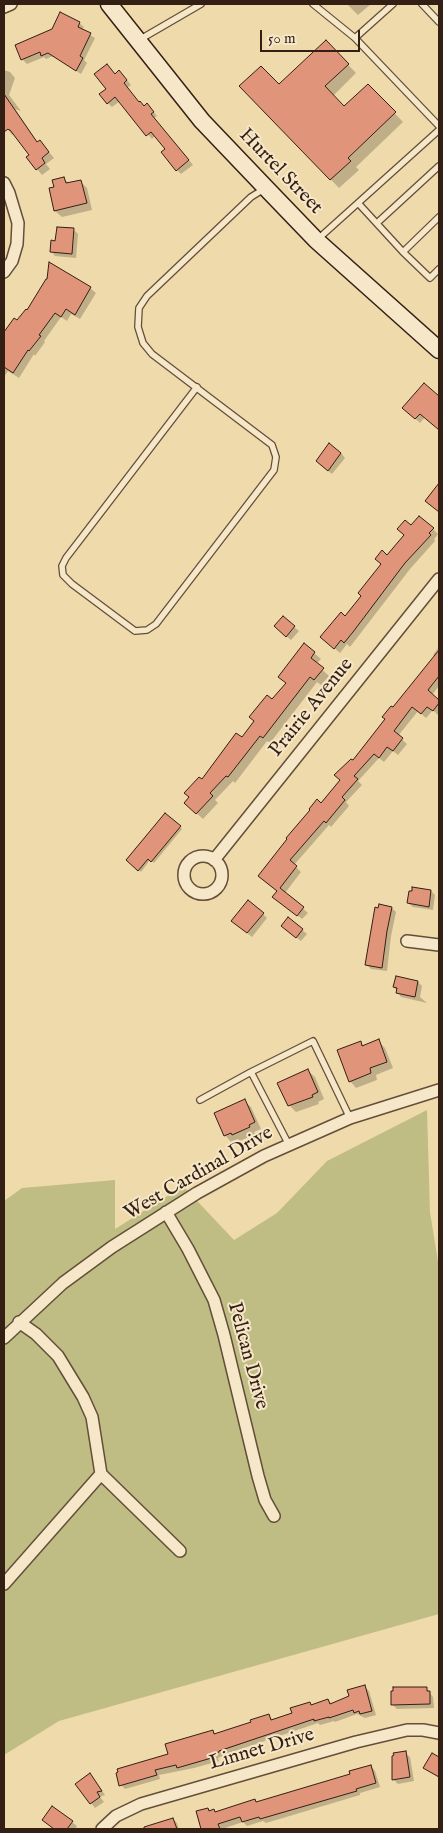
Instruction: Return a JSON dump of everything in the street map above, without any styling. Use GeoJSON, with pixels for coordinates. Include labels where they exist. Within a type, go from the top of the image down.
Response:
{"type":"FeatureCollection","features":[{"type":"Feature","properties":{"kind":"street"},"geometry":{"type":"LineString","coordinates":[[4,7],[11,4]]}},
{"type":"Feature","properties":{"kind":"street","name":"Hurtel Street"},"geometry":{"type":"LineString","coordinates":[[109,4],[202,121],[265,188],[316,240],[439,350]]}},
{"type":"Feature","properties":{"kind":"street"},"geometry":{"type":"LineString","coordinates":[[4,183],[18,223],[17,244],[12,260],[4,272]]}},
{"type":"Feature","properties":{"kind":"street","name":"Prairie Avenue"},"geometry":{"type":"LineString","coordinates":[[214,860],[439,579]]}},
{"type":"Feature","properties":{"kind":"street"},"geometry":{"type":"LineString","coordinates":[[407,941],[439,945]]}},
{"type":"Feature","properties":{"kind":"street","name":"West Cardinal Drive"},"geometry":{"type":"LineString","coordinates":[[4,1338],[63,1283],[112,1247],[166,1212],[248,1165],[350,1118],[439,1090]]}},
{"type":"Feature","properties":{"kind":"street","name":"Pelican Drive"},"geometry":{"type":"LineString","coordinates":[[166,1212],[188,1249],[214,1300],[258,1476],[274,1516]]}},
{"type":"Feature","properties":{"kind":"street"},"geometry":{"type":"LineString","coordinates":[[19,1322],[36,1334],[58,1356],[83,1397],[92,1417],[101,1474],[180,1551]]}},
{"type":"Feature","properties":{"kind":"street"},"geometry":{"type":"LineString","coordinates":[[4,1584],[101,1474]]}},
{"type":"Feature","properties":{"kind":"street","name":"Linnet Drive"},"geometry":{"type":"LineString","coordinates":[[102,1829],[116,1816],[142,1804],[347,1745],[407,1730],[439,1733]]}},
{"type":"Feature","properties":{"kind":"lane"},"geometry":{"type":"LineString","coordinates":[[137,41],[201,4]]}},
{"type":"Feature","properties":{"kind":"lane"},"geometry":{"type":"LineString","coordinates":[[313,4],[355,38],[439,126]]}},
{"type":"Feature","properties":{"kind":"lane"},"geometry":{"type":"LineString","coordinates":[[355,38],[393,4]]}},
{"type":"Feature","properties":{"kind":"lane"},"geometry":{"type":"LineString","coordinates":[[422,4],[439,22]]}},
{"type":"Feature","properties":{"kind":"lane"},"geometry":{"type":"LineString","coordinates":[[316,240],[439,130]]}},
{"type":"Feature","properties":{"kind":"lane"},"geometry":{"type":"LineString","coordinates":[[377,223],[439,166]]}},
{"type":"Feature","properties":{"kind":"lane"},"geometry":{"type":"LineString","coordinates":[[197,387],[66,558],[62,566],[63,575],[72,584],[135,631],[147,630],[156,624],[274,470],[276,457],[272,445],[197,387],[152,354],[143,343],[138,327],[139,308],[147,296],[251,197],[265,188]]}},
{"type":"Feature","properties":{"kind":"lane"},"geometry":{"type":"LineString","coordinates":[[358,203],[430,278],[439,269]]}},
{"type":"Feature","properties":{"kind":"lane"},"geometry":{"type":"LineString","coordinates":[[403,252],[439,217]]}},
{"type":"Feature","properties":{"kind":"lane"},"geometry":{"type":"LineString","coordinates":[[200,1100],[314,1041],[350,1118]]}},
{"type":"Feature","properties":{"kind":"lane"},"geometry":{"type":"LineString","coordinates":[[251,1072],[289,1145]]}},
{"type":"Feature","properties":{"kind":"shaded area"},"geometry":{"type":"Polygon","coordinates":[[[427,1110],[430,1212],[439,1268],[439,1614],[59,1721],[4,1755],[4,1201],[22,1188],[115,1180],[115,1229],[183,1186],[234,1240],[277,1213],[327,1161],[427,1110]]]}},
{"type":"Feature","properties":{"kind":"building"},"geometry":{"type":"Polygon","coordinates":[[[60,12],[80,22],[78,27],[91,33],[80,56],[83,58],[76,71],[48,53],[41,56],[40,52],[21,60],[15,45],[52,29],[60,12]]]}},
{"type":"Feature","properties":{"kind":"building"},"geometry":{"type":"Polygon","coordinates":[[[326,40],[349,64],[325,86],[344,106],[368,84],[396,112],[348,158],[351,161],[330,180],[239,86],[261,66],[279,84],[326,40]]]}},
{"type":"Feature","properties":{"kind":"building"},"geometry":{"type":"Polygon","coordinates":[[[107,64],[115,74],[119,70],[127,80],[124,83],[139,102],[144,106],[147,103],[154,112],[151,114],[189,160],[176,171],[161,152],[165,149],[151,132],[146,136],[115,97],[107,104],[99,94],[106,89],[94,74],[107,64]]]}},
{"type":"Feature","properties":{"kind":"building"},"geometry":{"type":"Polygon","coordinates":[[[4,94],[37,142],[40,140],[49,152],[42,158],[45,163],[36,170],[26,157],[29,155],[10,130],[8,129],[4,132],[4,94]]]}},
{"type":"Feature","properties":{"kind":"building"},"geometry":{"type":"Polygon","coordinates":[[[64,177],[66,183],[81,180],[87,203],[54,211],[49,188],[54,187],[52,180],[64,177]]]}},
{"type":"Feature","properties":{"kind":"building"},"geometry":{"type":"Polygon","coordinates":[[[57,227],[74,228],[72,254],[50,252],[51,240],[55,241],[57,227]]]}},
{"type":"Feature","properties":{"kind":"building"},"geometry":{"type":"Polygon","coordinates":[[[49,262],[91,287],[75,315],[66,309],[61,317],[55,313],[39,335],[41,336],[28,350],[13,373],[4,367],[4,332],[14,318],[17,320],[27,310],[47,279],[49,262]]]}},
{"type":"Feature","properties":{"kind":"building"},"geometry":{"type":"Polygon","coordinates":[[[424,383],[439,396],[439,430],[420,414],[415,419],[402,408],[424,383]]]}},
{"type":"Feature","properties":{"kind":"building"},"geometry":{"type":"Polygon","coordinates":[[[329,443],[341,453],[328,471],[316,461],[329,443]]]}},
{"type":"Feature","properties":{"kind":"building"},"geometry":{"type":"Polygon","coordinates":[[[439,483],[439,512],[425,501],[439,483]]]}},
{"type":"Feature","properties":{"kind":"building"},"geometry":{"type":"Polygon","coordinates":[[[419,516],[434,528],[429,533],[431,535],[405,563],[344,643],[341,640],[334,649],[320,637],[341,612],[345,616],[361,596],[358,593],[381,564],[375,559],[382,550],[387,555],[404,535],[397,529],[405,520],[411,525],[419,516]]]}},
{"type":"Feature","properties":{"kind":"building"},"geometry":{"type":"Polygon","coordinates":[[[283,616],[295,626],[286,637],[274,626],[283,616]]]}},
{"type":"Feature","properties":{"kind":"building"},"geometry":{"type":"Polygon","coordinates":[[[304,643],[315,652],[311,658],[324,668],[314,680],[310,677],[263,738],[260,736],[228,777],[226,776],[210,793],[213,796],[196,814],[184,803],[189,797],[184,793],[199,777],[202,779],[236,733],[242,737],[254,721],[249,717],[267,695],[272,699],[286,683],[278,677],[304,643]]]}},
{"type":"Feature","properties":{"kind":"building"},"geometry":{"type":"Polygon","coordinates":[[[439,650],[439,676],[428,690],[439,700],[439,703],[433,711],[427,707],[421,714],[412,707],[394,731],[403,738],[393,751],[387,747],[379,758],[374,754],[354,776],[358,779],[342,797],[345,800],[326,823],[324,821],[290,860],[297,866],[280,888],[304,907],[297,916],[272,897],[277,891],[258,876],[317,799],[321,803],[340,780],[334,775],[351,759],[353,760],[385,719],[382,717],[391,706],[393,707],[439,650]]]}},
{"type":"Feature","properties":{"kind":"building"},"geometry":{"type":"Polygon","coordinates":[[[165,813],[181,826],[151,862],[148,859],[138,871],[126,860],[165,813]]]}},
{"type":"Feature","properties":{"kind":"building"},"geometry":{"type":"Polygon","coordinates":[[[412,887],[431,890],[429,907],[407,903],[409,891],[412,891],[412,887]]]}},
{"type":"Feature","properties":{"kind":"building"},"geometry":{"type":"Polygon","coordinates":[[[248,900],[264,913],[247,933],[231,921],[248,900]]]}},
{"type":"Feature","properties":{"kind":"building"},"geometry":{"type":"Polygon","coordinates":[[[379,904],[392,907],[382,968],[365,965],[375,907],[378,908],[379,904]]]}},
{"type":"Feature","properties":{"kind":"building"},"geometry":{"type":"Polygon","coordinates":[[[288,917],[303,929],[296,938],[281,926],[288,917]]]}},
{"type":"Feature","properties":{"kind":"building"},"geometry":{"type":"Polygon","coordinates":[[[396,976],[418,981],[415,997],[396,993],[397,988],[393,987],[396,976]]]}},
{"type":"Feature","properties":{"kind":"building"},"geometry":{"type":"Polygon","coordinates":[[[379,1039],[387,1062],[370,1068],[371,1073],[349,1082],[337,1050],[361,1041],[362,1046],[379,1039]]]}},
{"type":"Feature","properties":{"kind":"building"},"geometry":{"type":"Polygon","coordinates":[[[308,1069],[318,1092],[312,1095],[313,1097],[288,1106],[277,1083],[308,1069]]]}},
{"type":"Feature","properties":{"kind":"building"},"geometry":{"type":"Polygon","coordinates":[[[245,1099],[255,1122],[249,1125],[250,1127],[232,1135],[231,1133],[224,1136],[214,1113],[245,1099]]]}},
{"type":"Feature","properties":{"kind":"building"},"geometry":{"type":"Polygon","coordinates":[[[365,1685],[372,1711],[360,1714],[359,1711],[354,1713],[353,1710],[329,1718],[314,1721],[314,1719],[219,1751],[214,1754],[215,1757],[177,1768],[176,1765],[155,1770],[157,1775],[119,1786],[117,1769],[168,1754],[165,1744],[213,1730],[214,1734],[269,1714],[271,1720],[292,1713],[290,1708],[310,1702],[311,1705],[328,1699],[330,1704],[349,1696],[347,1690],[365,1685]]]}},
{"type":"Feature","properties":{"kind":"building"},"geometry":{"type":"Polygon","coordinates":[[[393,1687],[427,1687],[427,1691],[430,1691],[430,1704],[391,1705],[391,1691],[393,1691],[393,1687]]]}},
{"type":"Feature","properties":{"kind":"building"},"geometry":{"type":"Polygon","coordinates":[[[406,1751],[410,1777],[392,1780],[393,1753],[406,1751]]]}},
{"type":"Feature","properties":{"kind":"building"},"geometry":{"type":"Polygon","coordinates":[[[432,1753],[439,1757],[439,1777],[423,1768],[432,1753]]]}},
{"type":"Feature","properties":{"kind":"building"},"geometry":{"type":"Polygon","coordinates":[[[371,1765],[376,1783],[356,1789],[357,1791],[260,1819],[259,1817],[242,1822],[240,1817],[218,1824],[220,1829],[201,1829],[196,1811],[208,1808],[209,1811],[214,1809],[215,1812],[255,1799],[256,1802],[350,1774],[349,1771],[371,1765]]]}},
{"type":"Feature","properties":{"kind":"building"},"geometry":{"type":"Polygon","coordinates":[[[90,1773],[102,1791],[97,1792],[100,1797],[90,1804],[75,1784],[90,1773]]]}},
{"type":"Feature","properties":{"kind":"building"},"geometry":{"type":"Polygon","coordinates":[[[52,1806],[73,1821],[67,1829],[54,1829],[42,1820],[52,1806]]]}},
{"type":"Feature","properties":{"kind":"building"},"geometry":{"type":"Polygon","coordinates":[[[173,1818],[177,1829],[144,1829],[144,1827],[173,1818]]]}}]}
